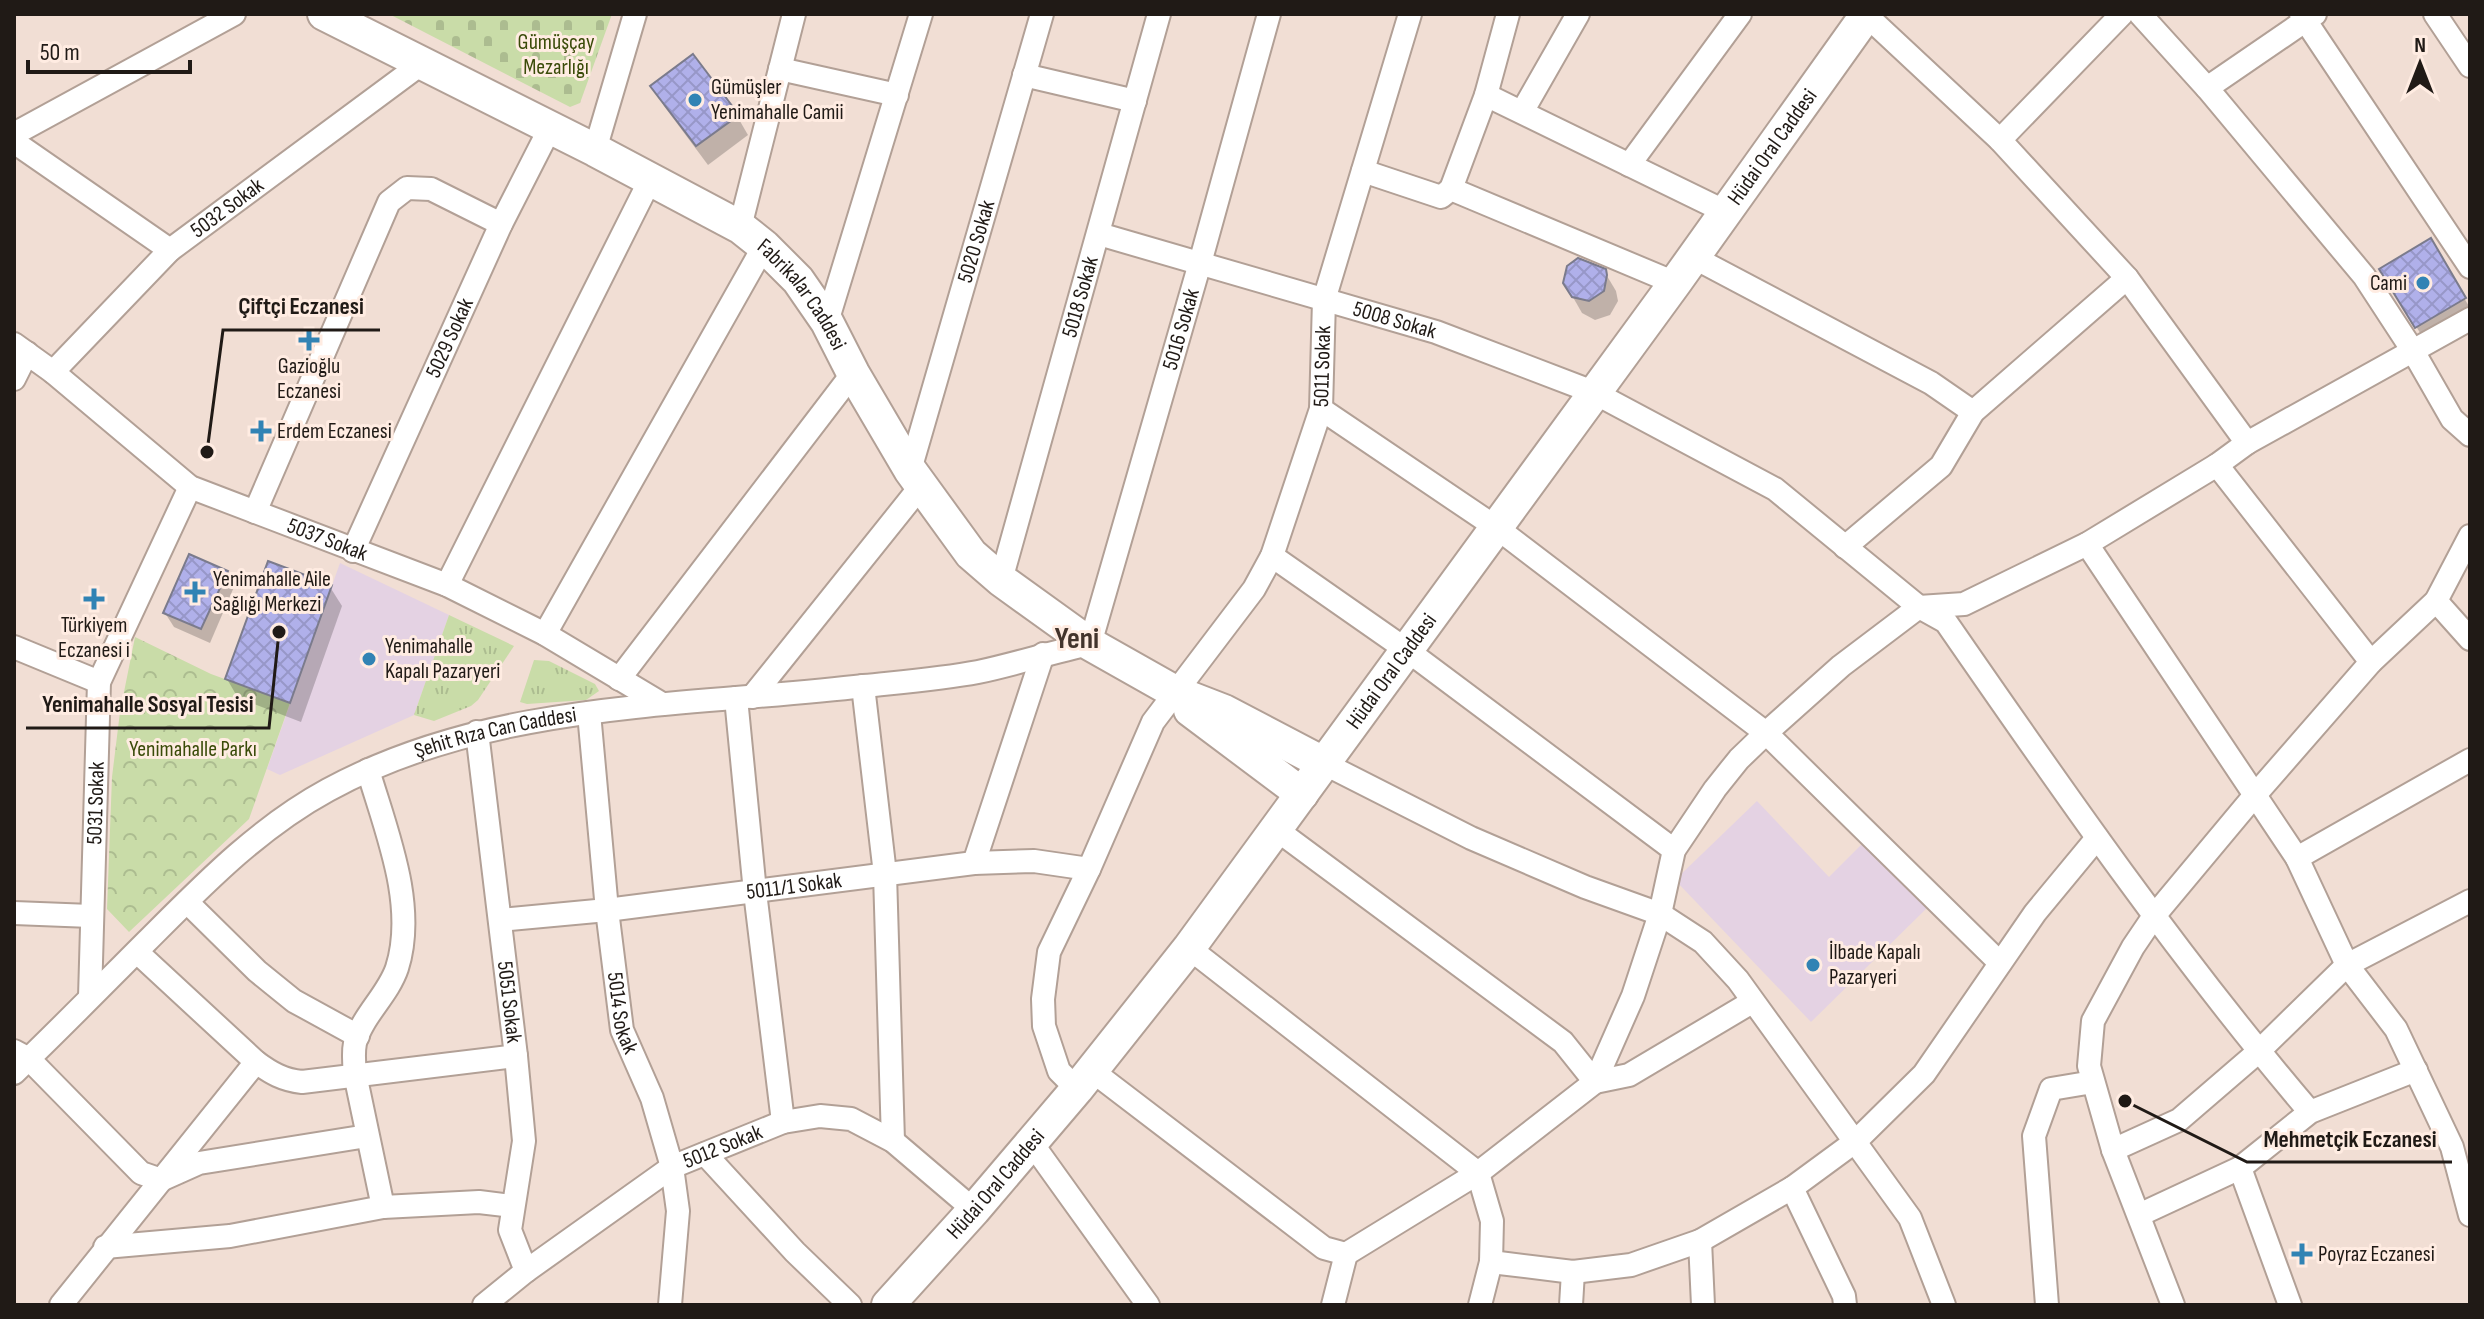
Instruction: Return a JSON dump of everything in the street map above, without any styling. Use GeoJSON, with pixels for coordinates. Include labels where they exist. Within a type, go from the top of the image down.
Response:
{"type":"FeatureCollection","features":[{"type":"Feature","properties":{"kind":"street"},"geometry":{"type":"LineString","coordinates":[[14,134],[234,14]]}},
{"type":"Feature","properties":{"kind":"street","name":"Fabrikalar Caddesi"},"geometry":{"type":"LineString","coordinates":[[324,14],[595,150],[752,236],[798,280],[827,322],[853,373],[915,478],[971,554],[1001,580],[1090,644],[1175,692],[1224,711],[1325,764]]}},
{"type":"Feature","properties":{"kind":"street"},"geometry":{"type":"LineString","coordinates":[[595,150],[635,14]]}},
{"type":"Feature","properties":{"kind":"street"},"geometry":{"type":"LineString","coordinates":[[545,634],[752,236],[780,69],[794,14]]}},
{"type":"Feature","properties":{"kind":"street"},"geometry":{"type":"LineString","coordinates":[[827,322],[921,14]]}},
{"type":"Feature","properties":{"kind":"street","name":"5020 Sokak"},"geometry":{"type":"LineString","coordinates":[[915,478],[1042,14]]}},
{"type":"Feature","properties":{"kind":"street","name":"5018 Sokak"},"geometry":{"type":"LineString","coordinates":[[1001,580],[1159,14]]}},
{"type":"Feature","properties":{"kind":"street","name":"5016 Sokak"},"geometry":{"type":"LineString","coordinates":[[1090,644],[1269,14]]}},
{"type":"Feature","properties":{"kind":"street","name":"5011 Sokak"},"geometry":{"type":"LineString","coordinates":[[1346,1254],[1324,1248],[1084,1080],[1059,1071],[1044,1026],[1043,999],[1049,952],[1153,722],[1254,589],[1272,556],[1321,409],[1324,300],[1410,14]]}},
{"type":"Feature","properties":{"kind":"street"},"geometry":{"type":"LineString","coordinates":[[1363,171],[1441,197],[1451,189],[1486,95],[1508,14]]}},
{"type":"Feature","properties":{"kind":"street"},"geometry":{"type":"LineString","coordinates":[[1522,112],[1578,14]]}},
{"type":"Feature","properties":{"kind":"street"},"geometry":{"type":"LineString","coordinates":[[1629,165],[1740,14]]}},
{"type":"Feature","properties":{"kind":"street"},"geometry":{"type":"LineString","coordinates":[[1866,14],[2000,140],[2127,278],[2247,443]]}},
{"type":"Feature","properties":{"kind":"street","name":"Hüdai Oral Caddesi"},"geometry":{"type":"LineString","coordinates":[[888,1305],[974,1210],[1084,1080],[1189,948],[1675,283],[1866,14]]}},
{"type":"Feature","properties":{"kind":"street"},"geometry":{"type":"LineString","coordinates":[[2000,140],[2122,14]]}},
{"type":"Feature","properties":{"kind":"street"},"geometry":{"type":"LineString","coordinates":[[2140,14],[2207,88],[2364,276],[2413,351],[2452,419],[2470,435]]}},
{"type":"Feature","properties":{"kind":"street"},"geometry":{"type":"LineString","coordinates":[[2435,14],[2470,66]]}},
{"type":"Feature","properties":{"kind":"street"},"geometry":{"type":"LineString","coordinates":[[2207,88],[2307,16],[2470,267]]}},
{"type":"Feature","properties":{"kind":"street","name":"5032 Sokak"},"geometry":{"type":"LineString","coordinates":[[53,372],[170,250],[421,64]]}},
{"type":"Feature","properties":{"kind":"street"},"geometry":{"type":"LineString","coordinates":[[780,69],[897,95]]}},
{"type":"Feature","properties":{"kind":"street"},"geometry":{"type":"LineString","coordinates":[[1024,75],[1135,101]]}},
{"type":"Feature","properties":{"kind":"street"},"geometry":{"type":"LineString","coordinates":[[1486,95],[1726,212]]}},
{"type":"Feature","properties":{"kind":"street","name":"5029 Sokak"},"geometry":{"type":"LineString","coordinates":[[353,551],[501,224],[550,128]]}},
{"type":"Feature","properties":{"kind":"street"},"geometry":{"type":"LineString","coordinates":[[14,142],[170,250]]}},
{"type":"Feature","properties":{"kind":"street"},"geometry":{"type":"LineString","coordinates":[[447,585],[650,180]]}},
{"type":"Feature","properties":{"kind":"street"},"geometry":{"type":"LineString","coordinates":[[255,512],[389,202],[407,188],[431,189],[501,224]]}},
{"type":"Feature","properties":{"kind":"street"},"geometry":{"type":"LineString","coordinates":[[1451,189],[1675,283]]}},
{"type":"Feature","properties":{"kind":"street","name":"5008 Sokak"},"geometry":{"type":"LineString","coordinates":[[1099,234],[1436,332],[1593,392],[1775,489],[1919,607],[1946,622],[2154,916],[2258,1052],[2310,1112]]}},
{"type":"Feature","properties":{"kind":"street"},"geometry":{"type":"LineString","coordinates":[[1693,257],[1931,383],[1973,412]]}},
{"type":"Feature","properties":{"kind":"street"},"geometry":{"type":"LineString","coordinates":[[1845,547],[1941,466],[1973,412],[2127,278]]}},
{"type":"Feature","properties":{"kind":"street"},"geometry":{"type":"LineString","coordinates":[[1595,1082],[1633,996],[1660,914],[1674,850],[1739,759],[1841,666],[1919,607],[1964,604],[2087,544],[2217,465],[2247,443],[2470,319]]}},
{"type":"Feature","properties":{"kind":"street"},"geometry":{"type":"LineString","coordinates":[[14,379],[20,348]]}},
{"type":"Feature","properties":{"kind":"street","name":"5037 Sokak"},"geometry":{"type":"LineString","coordinates":[[20,348],[190,487],[447,585],[545,634],[662,704]]}},
{"type":"Feature","properties":{"kind":"street"},"geometry":{"type":"LineString","coordinates":[[619,679],[853,373]]}},
{"type":"Feature","properties":{"kind":"street"},"geometry":{"type":"LineString","coordinates":[[1321,409],[1497,528],[1766,733],[2000,963]]}},
{"type":"Feature","properties":{"kind":"street"},"geometry":{"type":"LineString","coordinates":[[2217,465],[2371,662]]}},
{"type":"Feature","properties":{"kind":"street"},"geometry":{"type":"LineString","coordinates":[[783,1122],[755,892],[744,698],[915,478]]}},
{"type":"Feature","properties":{"kind":"street","name":"5031 Sokak"},"geometry":{"type":"LineString","coordinates":[[90,997],[99,682],[190,487]]}},
{"type":"Feature","properties":{"kind":"street"},"geometry":{"type":"LineString","coordinates":[[2173,1305],[2113,1150],[2093,1082],[2089,1066],[2093,1021],[2133,947],[2154,916],[2371,662],[2436,601],[2470,536]]}},
{"type":"Feature","properties":{"kind":"street"},"geometry":{"type":"LineString","coordinates":[[2087,544],[2297,858],[2347,965],[2396,1029],[2452,1147],[2466,1186],[2470,1215]]}},
{"type":"Feature","properties":{"kind":"street"},"geometry":{"type":"LineString","coordinates":[[1272,556],[1408,651],[1674,850]]}},
{"type":"Feature","properties":{"kind":"street"},"geometry":{"type":"LineString","coordinates":[[2436,601],[2470,639]]}},
{"type":"Feature","properties":{"kind":"street","name":"Şehit Rıza Can Caddesi"},"geometry":{"type":"LineString","coordinates":[[19,1061],[90,997],[240,850],[285,816],[327,790],[417,750],[477,732],[589,713],[976,672],[1090,644]]}},
{"type":"Feature","properties":{"kind":"street"},"geometry":{"type":"LineString","coordinates":[[14,647],[99,682]]}},
{"type":"Feature","properties":{"kind":"street"},"geometry":{"type":"LineString","coordinates":[[974,863],[1043,654]]}},
{"type":"Feature","properties":{"kind":"street"},"geometry":{"type":"LineString","coordinates":[[863,686],[885,874],[893,1141]]}},
{"type":"Feature","properties":{"kind":"street","name":"Fabrikalar Caddesi"},"geometry":{"type":"LineString","coordinates":[[1175,692],[1193,714],[1302,794]]}},
{"type":"Feature","properties":{"kind":"street","name":"5014 Sokak"},"geometry":{"type":"LineString","coordinates":[[589,713],[607,910],[622,1030],[652,1098],[672,1167],[678,1211],[670,1305]]}},
{"type":"Feature","properties":{"kind":"street","name":"5051 Sokak"},"geometry":{"type":"LineString","coordinates":[[477,732],[524,1141],[510,1230],[526,1271]]}},
{"type":"Feature","properties":{"kind":"street"},"geometry":{"type":"LineString","coordinates":[[2297,858],[2470,760]]}},
{"type":"Feature","properties":{"kind":"street"},"geometry":{"type":"LineString","coordinates":[[1325,764],[1471,838],[1585,887],[1660,914],[1703,942],[1738,980],[1910,1218],[1944,1305]]}},
{"type":"Feature","properties":{"kind":"street"},"geometry":{"type":"LineString","coordinates":[[368,770],[397,873],[402,937],[394,977],[358,1036],[354,1052],[355,1074],[383,1207]]}},
{"type":"Feature","properties":{"kind":"street"},"geometry":{"type":"LineString","coordinates":[[1277,830],[1563,1042],[1595,1082]]}},
{"type":"Feature","properties":{"kind":"street"},"geometry":{"type":"LineString","coordinates":[[1491,1262],[1573,1272],[1631,1265],[1700,1241],[1792,1188],[1856,1141],[1924,1074],[2035,913],[2097,838]]}},
{"type":"Feature","properties":{"kind":"street","name":"5011/1 Sokak"},"geometry":{"type":"LineString","coordinates":[[500,920],[607,910],[974,863],[1034,861],[1089,869]]}},
{"type":"Feature","properties":{"kind":"street"},"geometry":{"type":"LineString","coordinates":[[2113,1150],[2179,1120],[2258,1052],[2347,965],[2470,901]]}},
{"type":"Feature","properties":{"kind":"street"},"geometry":{"type":"LineString","coordinates":[[187,902],[257,971],[294,1001],[358,1036]]}},
{"type":"Feature","properties":{"kind":"street"},"geometry":{"type":"LineString","coordinates":[[14,913],[91,916]]}},
{"type":"Feature","properties":{"kind":"street"},"geometry":{"type":"LineString","coordinates":[[1189,948],[1478,1173],[1492,1221],[1491,1262],[1480,1305]]}},
{"type":"Feature","properties":{"kind":"street"},"geometry":{"type":"LineString","coordinates":[[137,952],[256,1062],[288,1081],[302,1082],[516,1056]]}},
{"type":"Feature","properties":{"kind":"street"},"geometry":{"type":"LineString","coordinates":[[1333,1305],[1346,1254],[1478,1173],[1595,1082],[1629,1075],[1752,1002]]}},
{"type":"Feature","properties":{"kind":"street"},"geometry":{"type":"LineString","coordinates":[[19,1061],[141,1173],[161,1180],[199,1163],[367,1136]]}},
{"type":"Feature","properties":{"kind":"street"},"geometry":{"type":"LineString","coordinates":[[61,1305],[256,1062]]}},
{"type":"Feature","properties":{"kind":"street"},"geometry":{"type":"LineString","coordinates":[[2139,1215],[2240,1168],[2310,1112],[2416,1070]]}},
{"type":"Feature","properties":{"kind":"street"},"geometry":{"type":"LineString","coordinates":[[2047,1305],[2034,1136],[2051,1089],[2093,1082]]}},
{"type":"Feature","properties":{"kind":"street","name":"5012 Sokak"},"geometry":{"type":"LineString","coordinates":[[491,1303],[526,1271],[672,1167],[783,1122],[820,1116],[851,1119],[893,1141],[974,1210]]}},
{"type":"Feature","properties":{"kind":"street"},"geometry":{"type":"LineString","coordinates":[[1031,1142],[1148,1305]]}},
{"type":"Feature","properties":{"kind":"street"},"geometry":{"type":"LineString","coordinates":[[705,1154],[795,1252],[850,1305]]}},
{"type":"Feature","properties":{"kind":"street"},"geometry":{"type":"LineString","coordinates":[[2240,1168],[2290,1305]]}},
{"type":"Feature","properties":{"kind":"street"},"geometry":{"type":"LineString","coordinates":[[1792,1188],[1844,1296],[1845,1305]]}},
{"type":"Feature","properties":{"kind":"street"},"geometry":{"type":"LineString","coordinates":[[105,1247],[230,1236],[383,1207],[479,1202],[512,1206]]}},
{"type":"Feature","properties":{"kind":"street"},"geometry":{"type":"LineString","coordinates":[[1700,1241],[1703,1305]]}},
{"type":"Feature","properties":{"kind":"street"},"geometry":{"type":"LineString","coordinates":[[1571,1305],[1573,1272]]}},
{"type":"Feature","properties":{"kind":"shaded area","name":"Yenimahalle Kapalı Pazaryeri"},"geometry":{"type":"Polygon","coordinates":[[[340,563],[449,615],[414,715],[280,775],[267,769],[340,563]]]}},
{"type":"Feature","properties":{"kind":"shaded area","name":"İlbade Kapalı Pazaryeri"},"geometry":{"type":"Polygon","coordinates":[[[1757,801],[1829,877],[1863,843],[1927,908],[1811,1022],[1675,880],[1757,801]]]}},
{"type":"Feature","properties":{"kind":"green space","name":"Gümüşçay Mezarlığı"},"geometry":{"type":"Polygon","coordinates":[[[389,14],[612,14],[580,103],[570,107],[389,14]]]}},
{"type":"Feature","properties":{"kind":"green space"},"geometry":{"type":"Polygon","coordinates":[[[449,615],[514,646],[478,700],[434,721],[414,715],[449,615]]]}},
{"type":"Feature","properties":{"kind":"green space","name":"Yenimahalle Parkı"},"geometry":{"type":"Polygon","coordinates":[[[135,637],[211,674],[290,703],[249,819],[129,932],[107,909],[112,777],[120,712],[135,637]]]}},
{"type":"Feature","properties":{"kind":"green space"},"geometry":{"type":"Polygon","coordinates":[[[534,660],[549,661],[595,684],[599,691],[586,700],[520,702],[534,660]]]}},
{"type":"Feature","properties":{"kind":"building","name":"Gümüşler Yenimahalle Camii"},"geometry":{"type":"Polygon","coordinates":[[[693,54],[739,115],[696,146],[650,86],[693,54]]]}},
{"type":"Feature","properties":{"kind":"building","name":"Cami"},"geometry":{"type":"Polygon","coordinates":[[[2431,238],[2466,298],[2415,328],[2379,269],[2431,238]]]}},
{"type":"Feature","properties":{"kind":"building"},"geometry":{"type":"Polygon","coordinates":[[[1578,258],[1606,269],[1604,291],[1589,301],[1572,297],[1563,283],[1567,266],[1578,258]]]}},
{"type":"Feature","properties":{"kind":"building","name":"Yenimahalle Aile Sağlığı Merkezi"},"geometry":{"type":"Polygon","coordinates":[[[189,554],[228,571],[201,629],[163,613],[189,554]]]}},
{"type":"Feature","properties":{"kind":"building"},"geometry":{"type":"Polygon","coordinates":[[[268,561],[332,585],[290,703],[225,679],[268,561]]]}},
{"type":"Feature","properties":{"kind":"place","name":"Gümüşler Yenimahalle Camii"},"geometry":{"type":"Point","coordinates":[695,100]}},
{"type":"Feature","properties":{"kind":"place","name":"Cami"},"geometry":{"type":"Point","coordinates":[2423,283]}},
{"type":"Feature","properties":{"kind":"place","name":"Gazioğlu Eczanesi"},"geometry":{"type":"Point","coordinates":[309,340]}},
{"type":"Feature","properties":{"kind":"place","name":"Erdem Eczanesi"},"geometry":{"type":"Point","coordinates":[261,431]}},
{"type":"Feature","properties":{"kind":"place","name":"Çiftçi Eczanesi"},"geometry":{"type":"Point","coordinates":[207,452]}},
{"type":"Feature","properties":{"kind":"place","name":"Yenimahalle Aile Sağlığı Merkezi"},"geometry":{"type":"Point","coordinates":[195,592]}},
{"type":"Feature","properties":{"kind":"place","name":"Türkiyem Eczanesi i"},"geometry":{"type":"Point","coordinates":[94,599]}},
{"type":"Feature","properties":{"kind":"place","name":"Yenimahalle Sosyal Tesisi"},"geometry":{"type":"Point","coordinates":[279,632]}},
{"type":"Feature","properties":{"kind":"place","name":"Yenimahalle Kapalı Pazaryeri"},"geometry":{"type":"Point","coordinates":[369,659]}},
{"type":"Feature","properties":{"kind":"place","name":"İlbade Kapalı Pazaryeri"},"geometry":{"type":"Point","coordinates":[1813,965]}},
{"type":"Feature","properties":{"kind":"place","name":"Mehmetçik Eczanesi"},"geometry":{"type":"Point","coordinates":[2125,1101]}},
{"type":"Feature","properties":{"kind":"place","name":"Poyraz Eczanesi"},"geometry":{"type":"Point","coordinates":[2302,1254]}},
{"type":"Feature","properties":{"kind":"district","name":"Yeni"},"geometry":{"type":"Point","coordinates":[1077,639]}}]}
